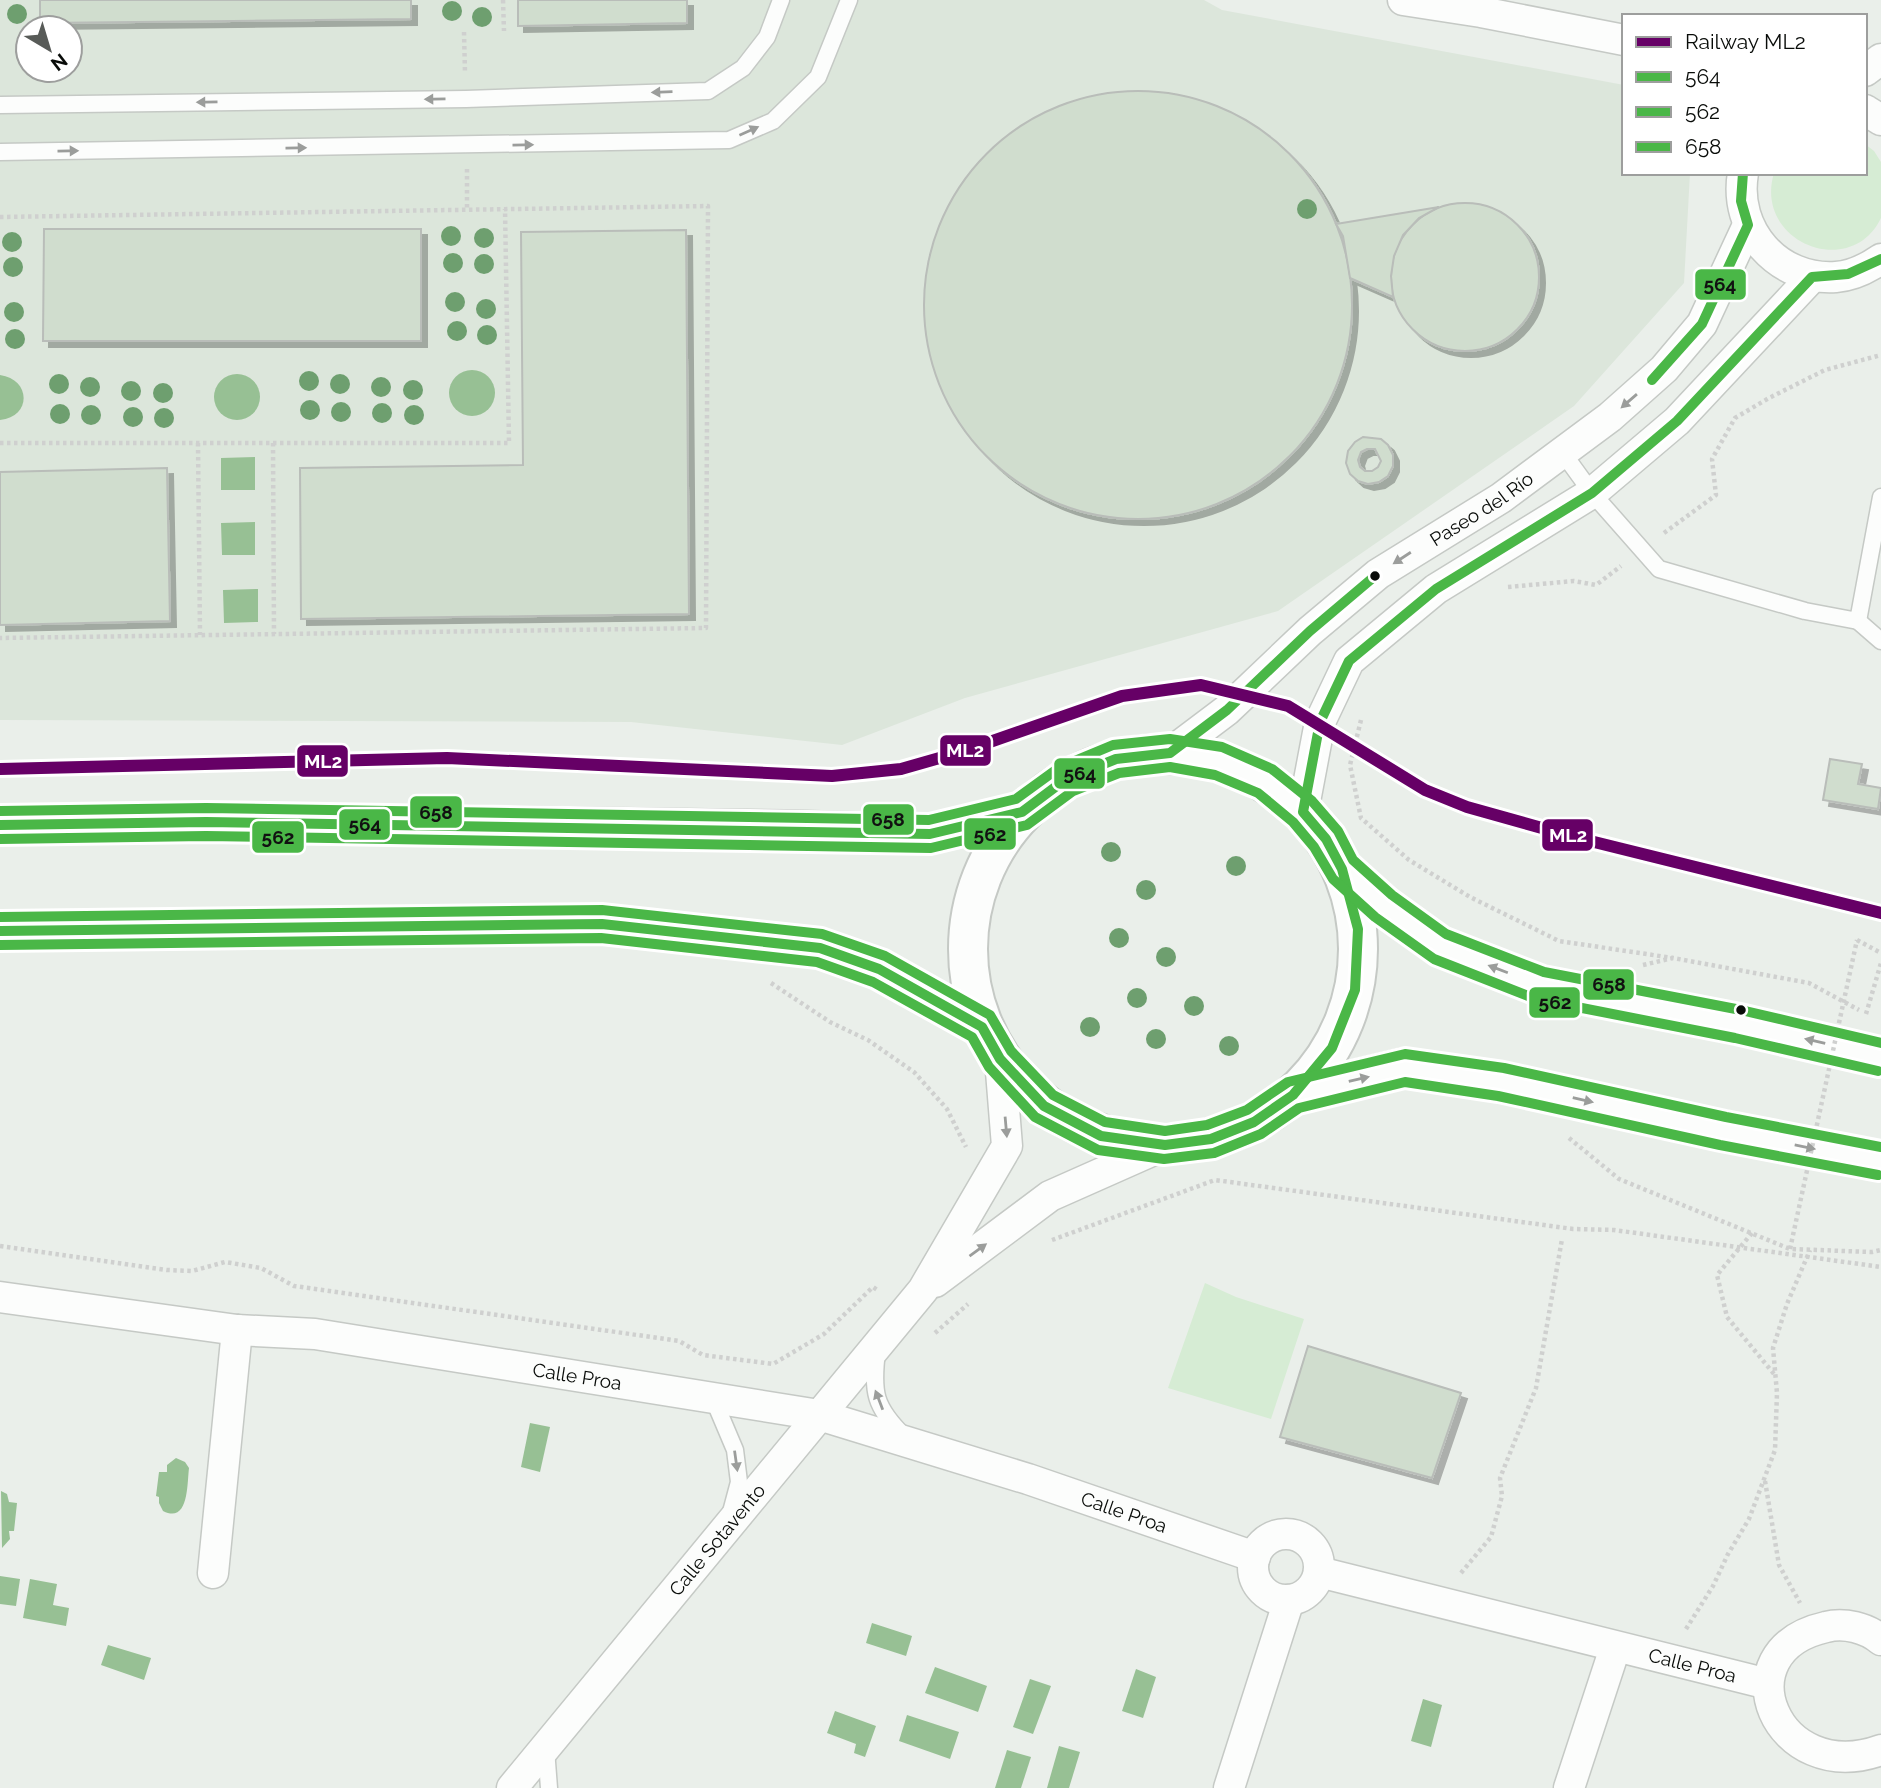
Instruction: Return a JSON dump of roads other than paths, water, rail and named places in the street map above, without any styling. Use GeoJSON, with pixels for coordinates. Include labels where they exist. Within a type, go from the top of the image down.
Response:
{"type":"FeatureCollection","features":[{"type":"Feature","properties":{"kind":"highway"},"geometry":{"type":"LineString","coordinates":[[0,931],[602,924],[820,948],[879,969],[991,1043],[1044,1106],[1101,1136],[1165,1145],[1211,1139],[1254,1122],[1293,1095],[1332,1048],[1354,990],[1358,929],[1342,869],[1325,839],[1303,812],[1265,781],[1219,761],[1170,753],[1116,759],[1066,779],[1023,812],[989,859],[970,914],[968,971],[991,1043]]}},
{"type":"Feature","properties":{"kind":"highway"},"geometry":{"type":"LineString","coordinates":[[0,825],[206,822],[930,834],[1023,812]]}},
{"type":"Feature","properties":{"kind":"highway"},"geometry":{"type":"LineString","coordinates":[[1342,869],[1383,906],[1439,946],[1540,986],[1738,1024],[1881,1057]]}},
{"type":"Feature","properties":{"kind":"highway"},"geometry":{"type":"LineString","coordinates":[[1293,1095],[1404,1069],[1501,1082],[1723,1131],[1881,1161]]}},
{"type":"Feature","properties":{"kind":"street"},"geometry":{"type":"LineString","coordinates":[[1403,0],[1481,6],[1622,40]]}},
{"type":"Feature","properties":{"kind":"street"},"geometry":{"type":"LineString","coordinates":[[1742,175],[1741,201],[1748,225],[1763,249],[1785,267],[1812,277],[1839,278],[1864,270],[1881,259]]}},
{"type":"Feature","properties":{"kind":"street","name":"Paseo del Río"},"geometry":{"type":"LineString","coordinates":[[1170,753],[1227,710],[1310,631],[1378,574],[1501,498],[1610,417],[1664,369],[1702,324],[1748,225]]}},
{"type":"Feature","properties":{"kind":"street"},"geometry":{"type":"LineString","coordinates":[[1303,812],[1320,722],[1349,661],[1436,589],[1592,493],[1677,421],[1812,277]]}},
{"type":"Feature","properties":{"kind":"street","name":"Calle Sotavento"},"geometry":{"type":"LineString","coordinates":[[512,1788],[923,1290],[1007,1146],[991,1043]]}},
{"type":"Feature","properties":{"kind":"street","name":"Calle Sotavento"},"geometry":{"type":"LineString","coordinates":[[923,1290],[1051,1196],[1165,1145]]}},
{"type":"Feature","properties":{"kind":"street","name":"Calle Proa"},"geometry":{"type":"LineString","coordinates":[[0,1297],[237,1330],[314,1334],[819,1415],[1028,1479],[1255,1557]]}},
{"type":"Feature","properties":{"kind":"street"},"geometry":{"type":"LineString","coordinates":[[213,1573],[237,1330]]}},
{"type":"Feature","properties":{"kind":"street"},"geometry":{"type":"LineString","coordinates":[[1290,1534],[1306,1540],[1312,1547],[1317,1555],[1319,1572],[1312,1588],[1306,1594],[1289,1600],[1273,1598],[1260,1588],[1253,1573],[1255,1557],[1264,1542],[1272,1537],[1290,1534]]}},
{"type":"Feature","properties":{"kind":"street","name":"Calle Proa"},"geometry":{"type":"LineString","coordinates":[[1319,1572],[1615,1648],[1768,1684]]}},
{"type":"Feature","properties":{"kind":"street"},"geometry":{"type":"LineString","coordinates":[[1229,1788],[1289,1600]]}},
{"type":"Feature","properties":{"kind":"street"},"geometry":{"type":"LineString","coordinates":[[1881,1640],[1856,1627],[1833,1625],[1812,1630],[1791,1643],[1776,1662],[1768,1684],[1768,1705],[1774,1725],[1786,1742],[1802,1755],[1822,1763],[1842,1764],[1863,1760],[1881,1749]]}},
{"type":"Feature","properties":{"kind":"street"},"geometry":{"type":"LineString","coordinates":[[1569,1788],[1615,1648]]}},
{"type":"Feature","properties":{"kind":"lane"},"geometry":{"type":"LineString","coordinates":[[0,105],[466,99],[708,91],[743,68],[766,37],[782,0]]}},
{"type":"Feature","properties":{"kind":"lane"},"geometry":{"type":"LineString","coordinates":[[0,152],[729,140],[773,121],[818,77],[849,0]]}},
{"type":"Feature","properties":{"kind":"lane"},"geometry":{"type":"LineString","coordinates":[[1563,453],[1592,493],[1658,569],[1805,611],[1858,621],[1881,641]]}},
{"type":"Feature","properties":{"kind":"lane"},"geometry":{"type":"LineString","coordinates":[[1858,621],[1881,497]]}},
{"type":"Feature","properties":{"kind":"lane"},"geometry":{"type":"LineString","coordinates":[[878,1346],[874,1379],[876,1397],[896,1428],[912,1443]]}},
{"type":"Feature","properties":{"kind":"lane"},"geometry":{"type":"LineString","coordinates":[[713,1398],[735,1450],[739,1482],[727,1526]]}},
{"type":"Feature","properties":{"kind":"lane"},"geometry":{"type":"LineString","coordinates":[[546,1745],[549,1788]]}},
{"type":"Feature","properties":{"kind":"rail line","name":"ML2"},"geometry":{"type":"LineString","coordinates":[[0,769],[447,758],[832,776],[901,769],[964,751],[1122,696],[1201,685],[1288,706],[1425,790],[1467,807],[1574,837],[1881,913]]}}]}
